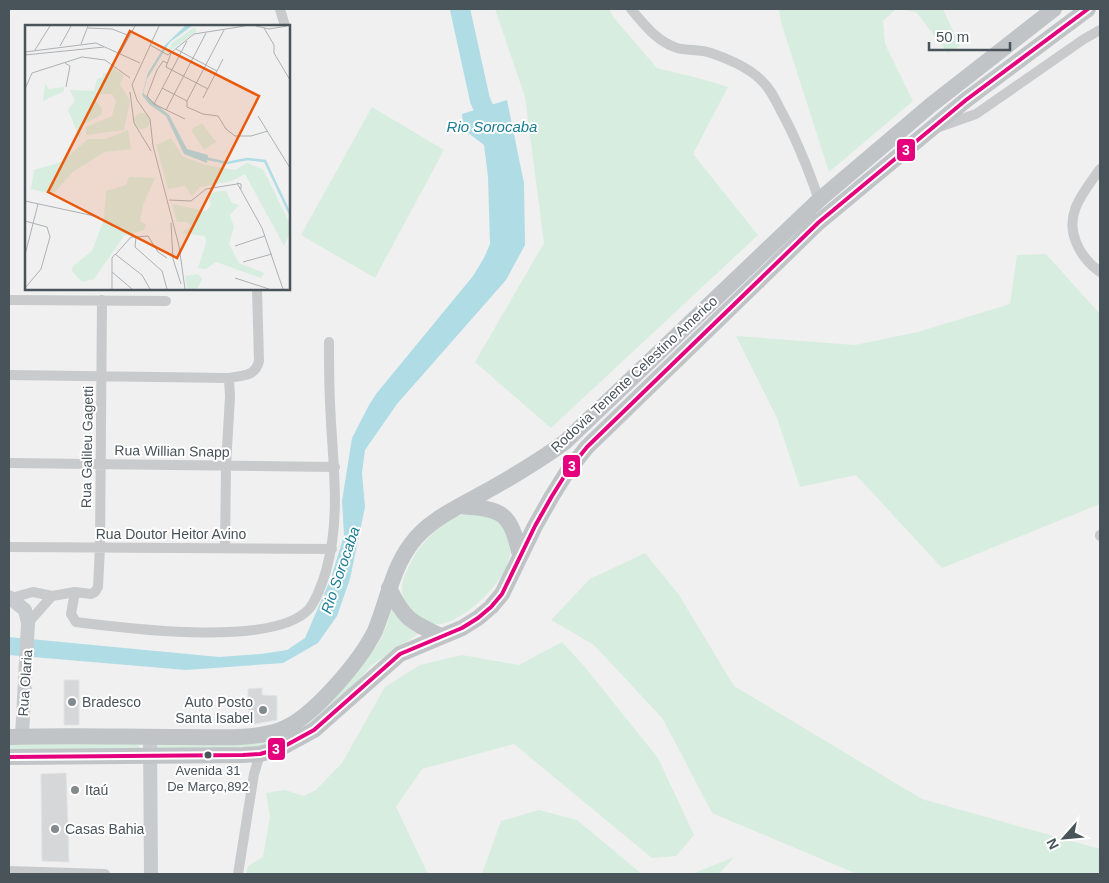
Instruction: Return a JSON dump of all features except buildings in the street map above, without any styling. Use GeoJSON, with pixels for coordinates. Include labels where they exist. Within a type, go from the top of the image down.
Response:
{"type":"FeatureCollection","features":[{"type":"Feature","properties":{"kind":"highway","name":"Rodovia Tenente Celestino Americo"},"geometry":{"type":"LineString","coordinates":[[15,737],[242,737],[281,730],[295,722],[317,705],[344,677],[361,654],[375,630],[389,588],[411,544],[427,528],[460,506],[539,461],[565,442],[819,200],[930,105],[1054,9]]}},
{"type":"Feature","properties":{"kind":"highway","name":"Rodovia Tenente Celestino Americo"},"geometry":{"type":"LineString","coordinates":[[9,757],[260,754],[280,748],[314,730],[400,654],[462,628],[478,618],[502,594],[520,555],[552,496],[567,472],[587,447],[819,222],[927,132],[1038,45],[1088,9]]}},
{"type":"Feature","properties":{"kind":"highway"},"geometry":{"type":"LineString","coordinates":[[460,506],[486,508],[500,514],[508,521],[515,532],[520,555]]}},
{"type":"Feature","properties":{"kind":"highway"},"geometry":{"type":"LineString","coordinates":[[389,588],[407,618],[441,636]]}},
{"type":"Feature","properties":{"kind":"main road"},"geometry":{"type":"LineString","coordinates":[[10,597],[25,610],[28,626]]}},
{"type":"Feature","properties":{"kind":"main road","name":"Rua Olaria"},"geometry":{"type":"LineString","coordinates":[[15,737],[26,668],[28,626]]}},
{"type":"Feature","properties":{"kind":"main road"},"geometry":{"type":"LineString","coordinates":[[150,737],[151,874]]}},
{"type":"Feature","properties":{"kind":"street"},"geometry":{"type":"LineString","coordinates":[[280,9],[285,25]]}},
{"type":"Feature","properties":{"kind":"street"},"geometry":{"type":"LineString","coordinates":[[631,9],[664,42],[678,48],[711,52],[751,71],[763,81],[772,92],[791,130],[819,200]]}},
{"type":"Feature","properties":{"kind":"street"},"geometry":{"type":"LineString","coordinates":[[927,132],[976,114],[1084,39],[1100,30]]}},
{"type":"Feature","properties":{"kind":"street"},"geometry":{"type":"LineString","coordinates":[[1100,169],[1081,196],[1071,217],[1072,234],[1080,254],[1100,272]]}},
{"type":"Feature","properties":{"kind":"street","name":"Rua Galileu Gagetti"},"geometry":{"type":"LineString","coordinates":[[9,375],[228,378],[252,374],[257,368],[259,361],[257,290]]}},
{"type":"Feature","properties":{"kind":"street"},"geometry":{"type":"LineString","coordinates":[[9,300],[166,301]]}},
{"type":"Feature","properties":{"kind":"street","name":"Rua Galileu Gagetti"},"geometry":{"type":"LineString","coordinates":[[10,597],[33,592],[52,596],[74,592],[91,594],[98,587],[102,300]]}},
{"type":"Feature","properties":{"kind":"street"},"geometry":{"type":"LineString","coordinates":[[74,592],[71,614],[76,622],[150,630],[213,632],[264,629],[292,621],[309,609],[322,586],[332,549],[335,467],[330,402],[329,342]]}},
{"type":"Feature","properties":{"kind":"street"},"geometry":{"type":"LineString","coordinates":[[225,548],[226,465],[230,397],[228,378]]}},
{"type":"Feature","properties":{"kind":"street","name":"Rua Willian Snapp"},"geometry":{"type":"LineString","coordinates":[[9,463],[335,467]]}},
{"type":"Feature","properties":{"kind":"street","name":"Rua Doutor Heitor Avino"},"geometry":{"type":"LineString","coordinates":[[9,547],[332,549]]}},
{"type":"Feature","properties":{"kind":"street"},"geometry":{"type":"LineString","coordinates":[[28,626],[52,596]]}},
{"type":"Feature","properties":{"kind":"street"},"geometry":{"type":"LineString","coordinates":[[238,874],[254,774],[260,754]]}},
{"type":"Feature","properties":{"kind":"street"},"geometry":{"type":"LineString","coordinates":[[9,871],[105,874]]}},
{"type":"Feature","properties":{"kind":"green space"},"geometry":{"type":"Polygon","coordinates":[[[495,9],[609,9],[614,18],[657,68],[728,87],[693,154],[758,235],[551,428],[475,362],[544,243],[525,97],[495,9]]]}},
{"type":"Feature","properties":{"kind":"green space"},"geometry":{"type":"Polygon","coordinates":[[[779,9],[896,9],[883,21],[885,44],[913,101],[829,172],[781,22],[779,9]]]}},
{"type":"Feature","properties":{"kind":"green space"},"geometry":{"type":"Polygon","coordinates":[[[898,9],[943,9],[960,46],[948,53],[916,12],[898,9]]]}},
{"type":"Feature","properties":{"kind":"green space"},"geometry":{"type":"Polygon","coordinates":[[[372,107],[444,150],[375,278],[301,235],[372,107]]]}},
{"type":"Feature","properties":{"kind":"green space"},"geometry":{"type":"Polygon","coordinates":[[[1046,254],[1100,314],[1100,504],[942,568],[856,475],[800,487],[777,418],[736,336],[855,345],[918,332],[1010,304],[1017,255],[1046,254]]]}},
{"type":"Feature","properties":{"kind":"green space"},"geometry":{"type":"Polygon","coordinates":[[[473,511],[503,523],[512,545],[505,571],[484,597],[463,614],[443,624],[427,622],[411,610],[404,598],[402,585],[406,572],[416,553],[434,532],[455,518],[473,511]]]}},
{"type":"Feature","properties":{"kind":"green space"},"geometry":{"type":"Polygon","coordinates":[[[645,553],[679,595],[734,686],[922,799],[1100,849],[1100,874],[857,874],[712,813],[663,719],[594,645],[551,620],[590,579],[645,553]]]}},
{"type":"Feature","properties":{"kind":"green space"},"geometry":{"type":"Polygon","coordinates":[[[392,604],[402,622],[418,634],[372,665],[329,713],[275,746],[157,750],[156,741],[254,741],[358,670],[378,644],[387,625],[392,604]]]}},
{"type":"Feature","properties":{"kind":"green space"},"geometry":{"type":"Polygon","coordinates":[[[562,642],[584,666],[658,758],[694,835],[676,856],[652,858],[514,744],[422,769],[396,807],[428,874],[246,874],[248,866],[263,857],[270,817],[266,793],[285,790],[304,796],[316,790],[342,763],[385,687],[420,665],[462,655],[519,665],[562,642]]]}},
{"type":"Feature","properties":{"kind":"green space"},"geometry":{"type":"Polygon","coordinates":[[[9,744],[135,744],[139,745],[140,749],[9,753],[9,744]]]}},
{"type":"Feature","properties":{"kind":"green space"},"geometry":{"type":"Polygon","coordinates":[[[539,810],[577,820],[642,874],[482,874],[501,821],[539,810]]]}},
{"type":"Feature","properties":{"kind":"green space"},"geometry":{"type":"Polygon","coordinates":[[[734,857],[719,874],[692,874],[734,857]]]}},
{"type":"Feature","properties":{"kind":"water","name":"Rio Sorocaba"},"geometry":{"type":"Polygon","coordinates":[[[507,100],[524,183],[525,245],[506,280],[397,404],[365,450],[362,473],[365,507],[350,579],[337,616],[318,643],[283,663],[186,670],[9,655],[9,637],[219,657],[287,650],[305,638],[331,578],[344,535],[342,501],[352,438],[376,394],[473,276],[490,244],[488,177],[484,145],[463,129],[462,114],[507,100]]]}},
{"type":"Feature","properties":{"kind":"waterway","name":"Rio Sorocaba"},"geometry":{"type":"LineString","coordinates":[[460,9],[480,100],[494,132]]}},
{"type":"Feature","properties":{"kind":"transit line","name":"3"},"geometry":{"type":"LineString","coordinates":[[9,757],[243,755],[260,754],[281,748],[314,730],[400,654],[462,628],[478,618],[502,594],[535,526],[552,496],[567,472],[587,447],[819,222],[966,100],[1088,9]]}},
{"type":"Feature","properties":{"kind":"place","name":"Bradesco"},"geometry":{"type":"Point","coordinates":[72,702]}},
{"type":"Feature","properties":{"kind":"place","name":"Auto Posto Santa Isabel"},"geometry":{"type":"Point","coordinates":[263,710]}},
{"type":"Feature","properties":{"kind":"place","name":"Avenida 31 De Março,892"},"geometry":{"type":"Point","coordinates":[208,755]}},
{"type":"Feature","properties":{"kind":"place","name":"Itaú"},"geometry":{"type":"Point","coordinates":[75,790]}},
{"type":"Feature","properties":{"kind":"place","name":"Casas Bahia"},"geometry":{"type":"Point","coordinates":[55,829]}}]}
